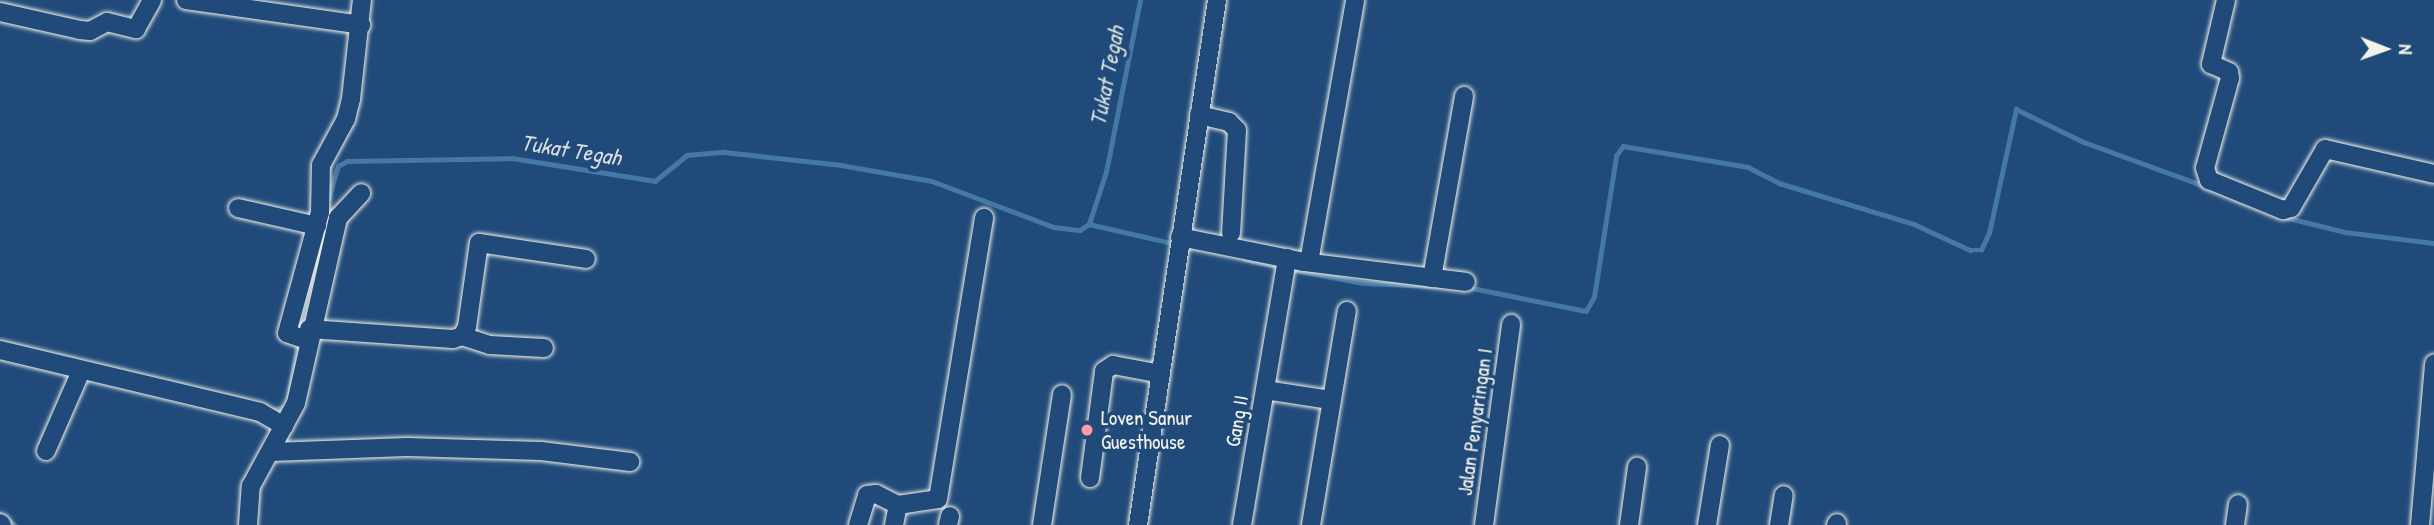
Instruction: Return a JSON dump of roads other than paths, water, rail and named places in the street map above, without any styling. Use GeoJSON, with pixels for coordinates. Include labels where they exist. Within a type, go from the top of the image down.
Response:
{"type":"FeatureCollection","features":[{"type":"Feature","properties":{"kind":"street"},"geometry":{"type":"LineString","coordinates":[[0,12],[80,30],[90,31],[107,22],[136,29],[152,0]]}},
{"type":"Feature","properties":{"kind":"street"},"geometry":{"type":"LineString","coordinates":[[186,0],[361,25]]}},
{"type":"Feature","properties":{"kind":"street"},"geometry":{"type":"LineString","coordinates":[[362,0],[361,25],[346,119],[321,165],[317,226],[287,333],[302,337],[462,336],[490,345],[544,348]]}},
{"type":"Feature","properties":{"kind":"street"},"geometry":{"type":"LineString","coordinates":[[1138,525],[1217,0]]}},
{"type":"Feature","properties":{"kind":"street"},"geometry":{"type":"LineString","coordinates":[[1309,262],[1355,0]]}},
{"type":"Feature","properties":{"kind":"street"},"geometry":{"type":"LineString","coordinates":[[2226,0],[2211,64],[2229,72],[2230,78],[2205,167],[2209,180],[2283,210],[2291,208],[2325,149],[2434,174]]}},
{"type":"Feature","properties":{"kind":"street"},"geometry":{"type":"LineString","coordinates":[[1432,278],[1464,96]]}},
{"type":"Feature","properties":{"kind":"street"},"geometry":{"type":"LineString","coordinates":[[1199,115],[1229,122],[1237,131],[1231,233]]}},
{"type":"Feature","properties":{"kind":"street"},"geometry":{"type":"LineString","coordinates":[[248,525],[248,495],[299,393],[302,337],[338,218],[362,193]]}},
{"type":"Feature","properties":{"kind":"street"},"geometry":{"type":"LineString","coordinates":[[238,208],[317,226]]}},
{"type":"Feature","properties":{"kind":"street"},"geometry":{"type":"LineString","coordinates":[[858,525],[867,495],[876,494],[898,505],[938,499],[984,218]]}},
{"type":"Feature","properties":{"kind":"street"},"geometry":{"type":"LineString","coordinates":[[1180,237],[1286,265],[1309,262],[1466,282]]}},
{"type":"Feature","properties":{"kind":"street"},"geometry":{"type":"LineString","coordinates":[[462,336],[467,327],[479,243],[586,258]]}},
{"type":"Feature","properties":{"kind":"street","name":"Gang II"},"geometry":{"type":"LineString","coordinates":[[1242,525],[1286,265]]}},
{"type":"Feature","properties":{"kind":"street"},"geometry":{"type":"LineString","coordinates":[[1311,525],[1347,311]]}},
{"type":"Feature","properties":{"kind":"street","name":"Jalan Penyaringan I"},"geometry":{"type":"LineString","coordinates":[[1484,525],[1511,324]]}},
{"type":"Feature","properties":{"kind":"street"},"geometry":{"type":"LineString","coordinates":[[0,350],[260,412],[284,426]]}},
{"type":"Feature","properties":{"kind":"street"},"geometry":{"type":"LineString","coordinates":[[2420,525],[2428,494],[2434,364]]}},
{"type":"Feature","properties":{"kind":"street"},"geometry":{"type":"LineString","coordinates":[[1090,478],[1104,371],[1113,365],[1161,374]]}},
{"type":"Feature","properties":{"kind":"street"},"geometry":{"type":"LineString","coordinates":[[46,450],[81,371]]}},
{"type":"Feature","properties":{"kind":"street"},"geometry":{"type":"LineString","coordinates":[[1265,390],[1330,400]]}},
{"type":"Feature","properties":{"kind":"street"},"geometry":{"type":"LineString","coordinates":[[1042,525],[1062,395]]}},
{"type":"Feature","properties":{"kind":"street"},"geometry":{"type":"LineString","coordinates":[[1707,525],[1720,445]]}},
{"type":"Feature","properties":{"kind":"street"},"geometry":{"type":"LineString","coordinates":[[271,452],[407,447],[541,451],[630,462]]}},
{"type":"Feature","properties":{"kind":"street"},"geometry":{"type":"LineString","coordinates":[[1629,525],[1637,467]]}},
{"type":"Feature","properties":{"kind":"street"},"geometry":{"type":"LineString","coordinates":[[1779,525],[1784,495]]}},
{"type":"Feature","properties":{"kind":"street"},"geometry":{"type":"LineString","coordinates":[[2235,525],[2238,504]]}},
{"type":"Feature","properties":{"kind":"street"},"geometry":{"type":"LineString","coordinates":[[894,525],[898,505]]}},
{"type":"Feature","properties":{"kind":"waterway","name":"Tukat Tegah"},"geometry":{"type":"LineString","coordinates":[[328,199],[338,166],[347,161],[512,158],[655,181],[687,155],[724,152],[841,165],[932,181],[1054,227],[1080,230],[1089,224],[1106,172],[1140,0]]}},
{"type":"Feature","properties":{"kind":"waterway"},"geometry":{"type":"LineString","coordinates":[[1467,287],[1586,311],[1594,297],[1616,156],[1623,146],[1748,167],[1779,183],[1914,224],[1970,250],[1981,250],[1989,233],[2016,109],[2084,142],[2207,187]]}},
{"type":"Feature","properties":{"kind":"waterway","name":"Tukat Tegah"},"geometry":{"type":"LineString","coordinates":[[300,332],[328,215]]}},
{"type":"Feature","properties":{"kind":"waterway"},"geometry":{"type":"LineString","coordinates":[[2284,217],[2345,232],[2434,243]]}},
{"type":"Feature","properties":{"kind":"waterway"},"geometry":{"type":"LineString","coordinates":[[1089,224],[1172,243]]}},
{"type":"Feature","properties":{"kind":"waterway"},"geometry":{"type":"LineString","coordinates":[[1245,259],[1281,267]]}},
{"type":"Feature","properties":{"kind":"waterway"},"geometry":{"type":"LineString","coordinates":[[1290,269],[1363,283],[1437,286]]}},
{"type":"Feature","properties":{"kind":"waterway","name":"Tukat Tegah"},"geometry":{"type":"LineString","coordinates":[[272,410],[287,406],[298,340]]}},
{"type":"Feature","properties":{"kind":"waterway"},"geometry":{"type":"LineString","coordinates":[[0,514],[15,525]]}},
{"type":"Feature","properties":{"kind":"place","name":"Loven Sanur Guesthouse"},"geometry":{"type":"Point","coordinates":[1087,430]}}]}
